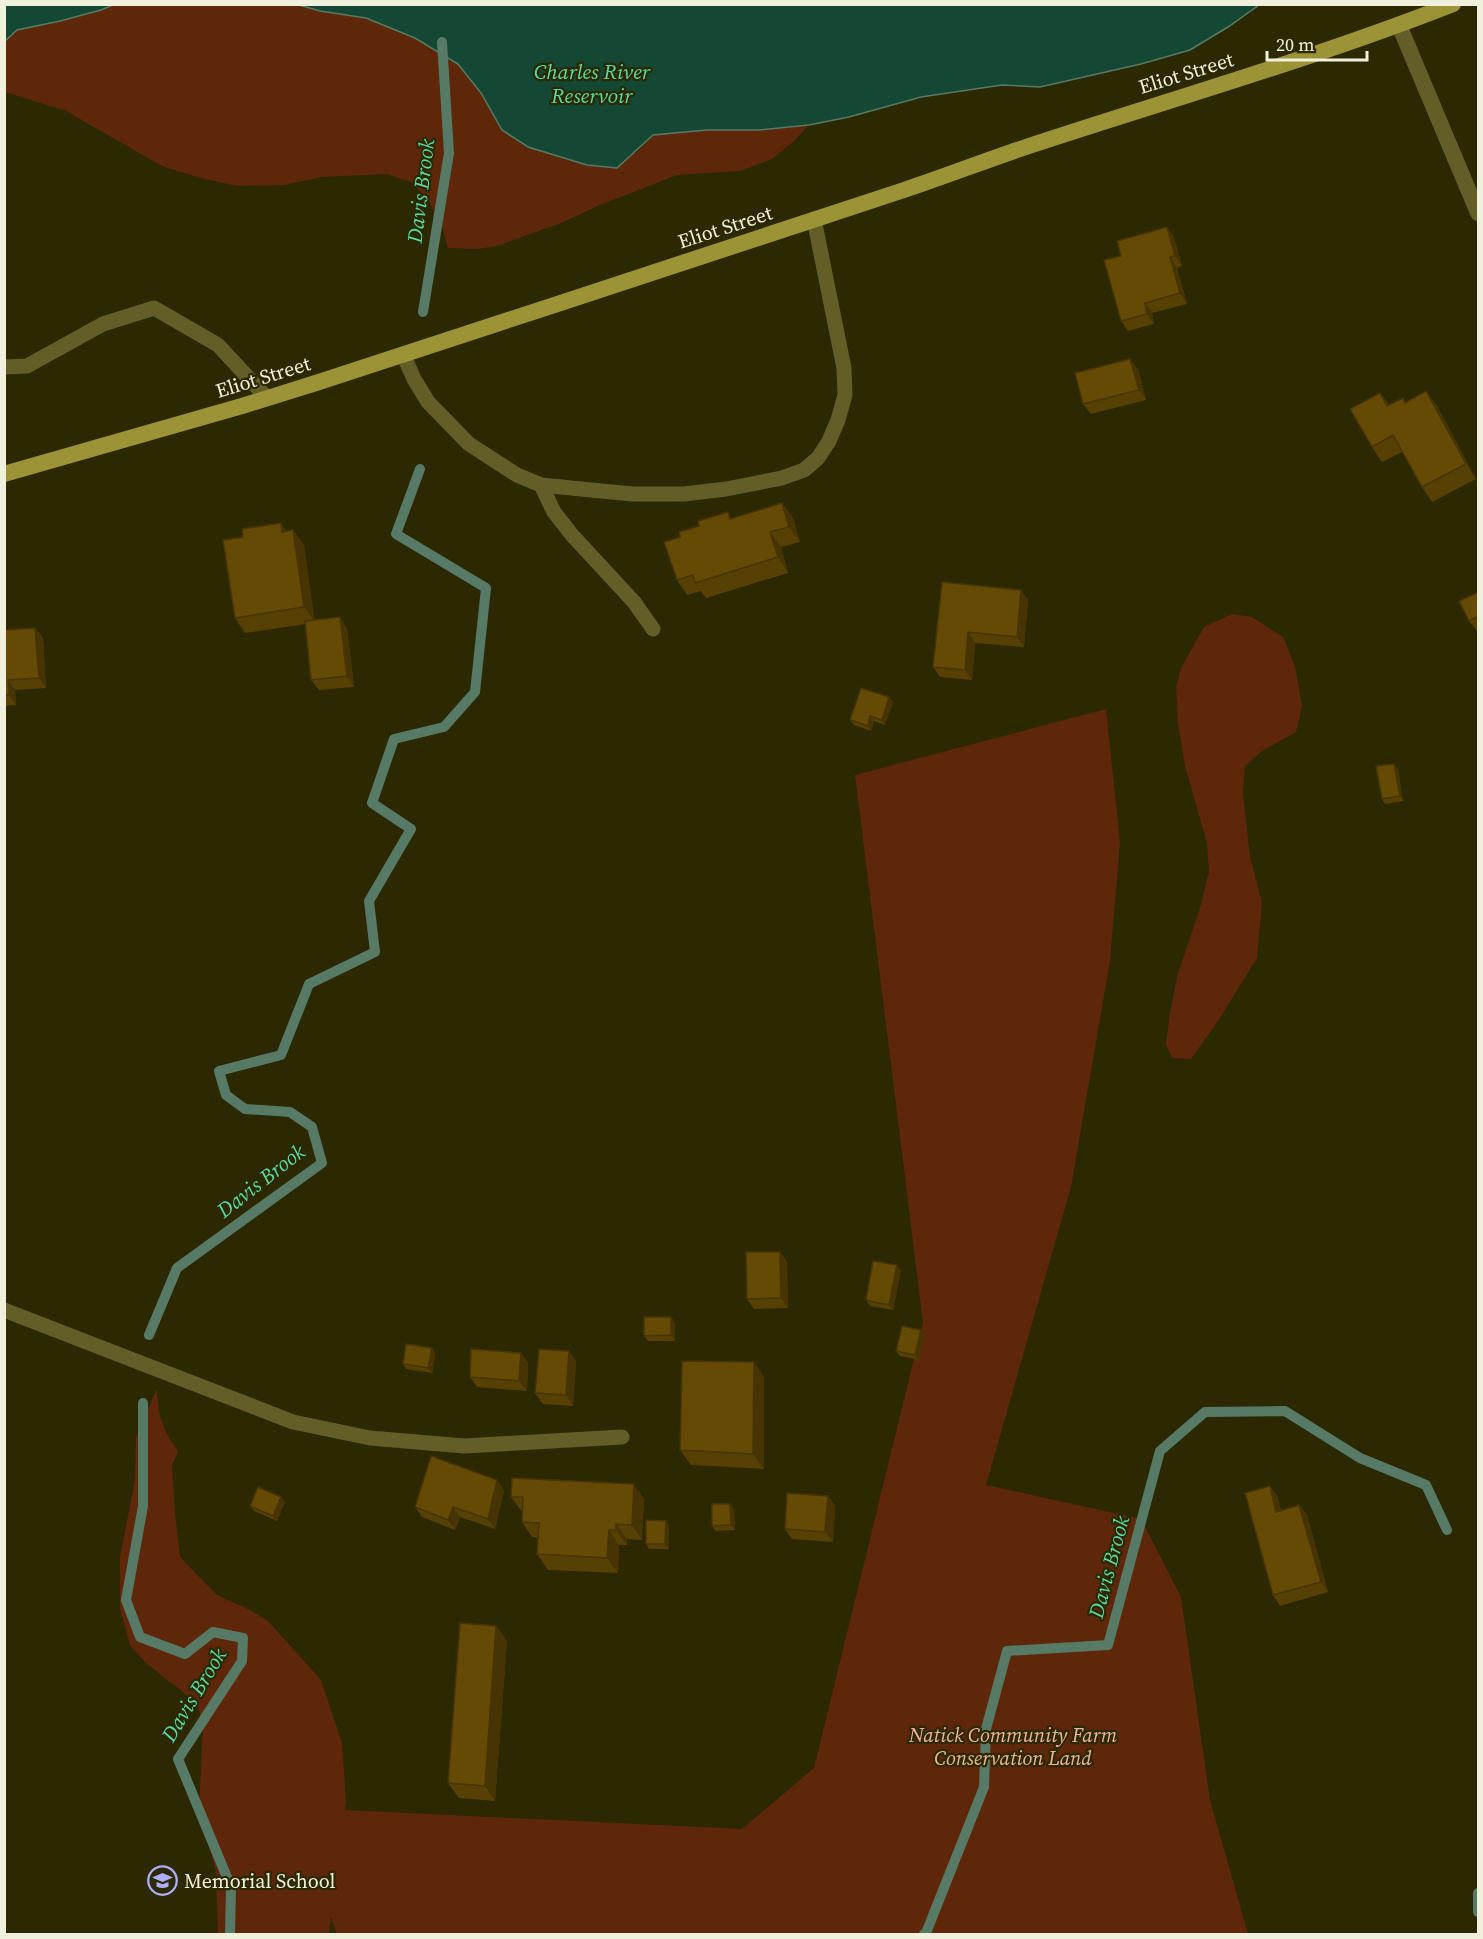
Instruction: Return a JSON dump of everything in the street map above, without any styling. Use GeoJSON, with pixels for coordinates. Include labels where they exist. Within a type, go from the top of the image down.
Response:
{"type":"FeatureCollection","features":[{"type":"Feature","properties":{"kind":"main road","name":"Eliot Street"},"geometry":{"type":"LineString","coordinates":[[4,474],[267,398],[403,354],[1043,141],[1289,63],[1399,26],[1453,4]]}},
{"type":"Feature","properties":{"kind":"street"},"geometry":{"type":"LineString","coordinates":[[1399,26],[1479,213]]}},
{"type":"Feature","properties":{"kind":"lane"},"geometry":{"type":"LineString","coordinates":[[403,354],[428,402],[470,444],[517,475],[541,485],[633,494],[684,494],[726,489],[782,478],[804,470],[818,459],[830,441],[845,395],[844,368],[814,219]]}},
{"type":"Feature","properties":{"kind":"lane"},"geometry":{"type":"LineString","coordinates":[[4,368],[27,366],[103,324],[154,308],[218,345],[267,398]]}},
{"type":"Feature","properties":{"kind":"lane"},"geometry":{"type":"LineString","coordinates":[[541,485],[554,512],[572,535],[634,602],[653,629]]}},
{"type":"Feature","properties":{"kind":"lane"},"geometry":{"type":"LineString","coordinates":[[4,1310],[293,1422],[370,1438],[464,1446],[622,1437]]}},
{"type":"Feature","properties":{"kind":"green space"},"geometry":{"type":"Polygon","coordinates":[[[113,5],[299,5],[320,11],[366,18],[415,38],[458,64],[481,93],[636,153],[653,135],[809,125],[772,159],[740,171],[677,175],[561,223],[497,246],[478,249],[448,248],[442,226],[428,200],[411,182],[387,174],[322,177],[284,185],[237,186],[200,178],[162,166],[66,111],[5,92],[4,41],[17,30],[60,21],[113,5]]]}},
{"type":"Feature","properties":{"kind":"green space"},"geometry":{"type":"Polygon","coordinates":[[[1232,614],[1252,617],[1283,637],[1295,666],[1302,706],[1296,732],[1262,751],[1245,766],[1243,792],[1250,857],[1262,902],[1257,958],[1218,1021],[1191,1059],[1172,1058],[1166,1044],[1170,1013],[1178,973],[1199,911],[1209,872],[1207,843],[1185,766],[1178,724],[1176,687],[1181,668],[1204,627],[1232,614]]]}},
{"type":"Feature","properties":{"kind":"green space","name":"Natick Community Farm Conservation Land"},"geometry":{"type":"Polygon","coordinates":[[[1106,709],[1120,842],[1110,961],[1071,1187],[986,1485],[1141,1519],[1181,1597],[1210,1800],[1248,1934],[337,1934],[331,1917],[329,1934],[218,1934],[216,1871],[199,1811],[203,1724],[197,1705],[146,1663],[130,1645],[120,1609],[120,1557],[135,1480],[136,1438],[157,1388],[162,1421],[178,1451],[172,1466],[180,1557],[217,1595],[268,1621],[321,1680],[342,1743],[345,1810],[742,1829],[814,1768],[923,1322],[855,775],[1106,709]]]}},
{"type":"Feature","properties":{"kind":"water"},"geometry":{"type":"Polygon","coordinates":[[[5,4],[113,5],[60,21],[17,30],[5,41],[5,4]]]}},
{"type":"Feature","properties":{"kind":"water","name":"Charles River Reservoir"},"geometry":{"type":"Polygon","coordinates":[[[299,5],[1259,5],[1190,50],[1141,64],[1040,87],[1002,85],[921,97],[849,117],[809,125],[653,135],[617,168],[587,165],[528,147],[502,130],[481,93],[458,64],[415,38],[366,18],[320,11],[299,5]]]}},
{"type":"Feature","properties":{"kind":"building"},"geometry":{"type":"Polygon","coordinates":[[[1167,227],[1175,256],[1170,257],[1180,293],[1145,303],[1147,314],[1121,321],[1104,260],[1121,256],[1117,241],[1167,227]]]}},
{"type":"Feature","properties":{"kind":"building"},"geometry":{"type":"Polygon","coordinates":[[[1130,359],[1139,390],[1083,404],[1075,373],[1130,359]]]}},
{"type":"Feature","properties":{"kind":"building"},"geometry":{"type":"Polygon","coordinates":[[[1426,391],[1466,464],[1422,487],[1393,435],[1372,447],[1350,409],[1380,393],[1387,406],[1403,398],[1405,403],[1426,391]]]}},
{"type":"Feature","properties":{"kind":"building"},"geometry":{"type":"Polygon","coordinates":[[[782,503],[789,527],[770,532],[778,557],[695,583],[693,575],[677,580],[664,542],[680,537],[679,532],[699,526],[698,521],[728,512],[730,519],[782,503]]]}},
{"type":"Feature","properties":{"kind":"building"},"geometry":{"type":"Polygon","coordinates":[[[281,523],[282,532],[293,530],[304,607],[235,618],[223,540],[243,537],[242,529],[281,523]]]}},
{"type":"Feature","properties":{"kind":"building"},"geometry":{"type":"Polygon","coordinates":[[[942,582],[1021,590],[1017,637],[968,632],[965,670],[933,667],[942,582]]]}},
{"type":"Feature","properties":{"kind":"building"},"geometry":{"type":"Polygon","coordinates":[[[1479,592],[1479,616],[1469,621],[1459,601],[1479,592]]]}},
{"type":"Feature","properties":{"kind":"building"},"geometry":{"type":"Polygon","coordinates":[[[340,617],[347,676],[311,680],[305,621],[340,617]]]}},
{"type":"Feature","properties":{"kind":"building"},"geometry":{"type":"Polygon","coordinates":[[[35,628],[39,678],[8,680],[9,695],[4,695],[4,630],[35,628]]]}},
{"type":"Feature","properties":{"kind":"building"},"geometry":{"type":"Polygon","coordinates":[[[861,688],[889,697],[882,720],[870,716],[868,726],[850,720],[861,688]]]}},
{"type":"Feature","properties":{"kind":"building"},"geometry":{"type":"Polygon","coordinates":[[[1394,764],[1400,796],[1382,799],[1376,766],[1394,764]]]}},
{"type":"Feature","properties":{"kind":"building"},"geometry":{"type":"Polygon","coordinates":[[[746,1252],[780,1252],[781,1298],[747,1299],[746,1252]]]}},
{"type":"Feature","properties":{"kind":"building"},"geometry":{"type":"Polygon","coordinates":[[[873,1261],[897,1265],[889,1305],[866,1300],[873,1261]]]}},
{"type":"Feature","properties":{"kind":"building"},"geometry":{"type":"Polygon","coordinates":[[[644,1317],[671,1317],[671,1335],[644,1336],[644,1317]]]}},
{"type":"Feature","properties":{"kind":"building"},"geometry":{"type":"Polygon","coordinates":[[[902,1326],[921,1330],[915,1355],[896,1351],[902,1326]]]}},
{"type":"Feature","properties":{"kind":"building"},"geometry":{"type":"Polygon","coordinates":[[[406,1344],[432,1348],[428,1368],[403,1364],[406,1344]]]}},
{"type":"Feature","properties":{"kind":"building"},"geometry":{"type":"Polygon","coordinates":[[[471,1349],[521,1353],[519,1381],[470,1377],[471,1349]]]}},
{"type":"Feature","properties":{"kind":"building"},"geometry":{"type":"Polygon","coordinates":[[[539,1349],[569,1351],[566,1395],[535,1393],[539,1349]]]}},
{"type":"Feature","properties":{"kind":"building"},"geometry":{"type":"Polygon","coordinates":[[[682,1361],[754,1362],[753,1454],[680,1450],[682,1361]]]}},
{"type":"Feature","properties":{"kind":"building"},"geometry":{"type":"Polygon","coordinates":[[[431,1456],[497,1480],[488,1519],[453,1507],[448,1520],[415,1507],[431,1456]]]}},
{"type":"Feature","properties":{"kind":"building"},"geometry":{"type":"Polygon","coordinates":[[[512,1478],[634,1484],[632,1525],[616,1524],[616,1530],[609,1530],[607,1558],[537,1554],[539,1523],[522,1522],[523,1497],[511,1497],[512,1478]]]}},
{"type":"Feature","properties":{"kind":"building"},"geometry":{"type":"Polygon","coordinates":[[[1270,1486],[1276,1512],[1299,1505],[1321,1582],[1273,1595],[1245,1493],[1270,1486]]]}},
{"type":"Feature","properties":{"kind":"building"},"geometry":{"type":"Polygon","coordinates":[[[258,1487],[281,1497],[273,1516],[250,1506],[258,1487]]]}},
{"type":"Feature","properties":{"kind":"building"},"geometry":{"type":"Polygon","coordinates":[[[787,1493],[828,1496],[825,1532],[785,1529],[787,1493]]]}},
{"type":"Feature","properties":{"kind":"building"},"geometry":{"type":"Polygon","coordinates":[[[712,1504],[730,1504],[731,1525],[712,1526],[712,1504]]]}},
{"type":"Feature","properties":{"kind":"building"},"geometry":{"type":"Polygon","coordinates":[[[646,1520],[666,1521],[665,1544],[646,1544],[646,1520]]]}},
{"type":"Feature","properties":{"kind":"building"},"geometry":{"type":"Polygon","coordinates":[[[460,1623],[496,1626],[485,1786],[448,1783],[460,1623]]]}},
{"type":"Feature","properties":{"kind":"waterway","name":"Davis Brook"},"geometry":{"type":"LineString","coordinates":[[423,312],[449,153],[442,42]]}},
{"type":"Feature","properties":{"kind":"waterway","name":"Davis Brook"},"geometry":{"type":"LineString","coordinates":[[149,1335],[177,1268],[322,1163],[312,1127],[290,1112],[245,1109],[226,1095],[219,1071],[281,1055],[309,984],[375,952],[369,901],[411,829],[372,803],[394,739],[444,727],[475,692],[486,588],[396,534],[420,469]]}},
{"type":"Feature","properties":{"kind":"waterway","name":"Davis Brook"},"geometry":{"type":"LineString","coordinates":[[143,1403],[143,1506],[126,1600],[140,1637],[185,1654],[213,1632],[243,1638],[242,1661],[178,1759],[231,1887],[230,1934]]}},
{"type":"Feature","properties":{"kind":"waterway","name":"Davis Brook"},"geometry":{"type":"LineString","coordinates":[[924,1934],[984,1787],[986,1729],[1007,1651],[1108,1645],[1160,1451],[1205,1412],[1285,1411],[1360,1458],[1426,1485],[1447,1530]]}},
{"type":"Feature","properties":{"kind":"waterway","name":"Davis Brook"},"geometry":{"type":"LineString","coordinates":[[1478,1893],[1478,1912]]}},
{"type":"Feature","properties":{"kind":"place","name":"Memorial School"},"geometry":{"type":"Point","coordinates":[163,1881]}}]}
